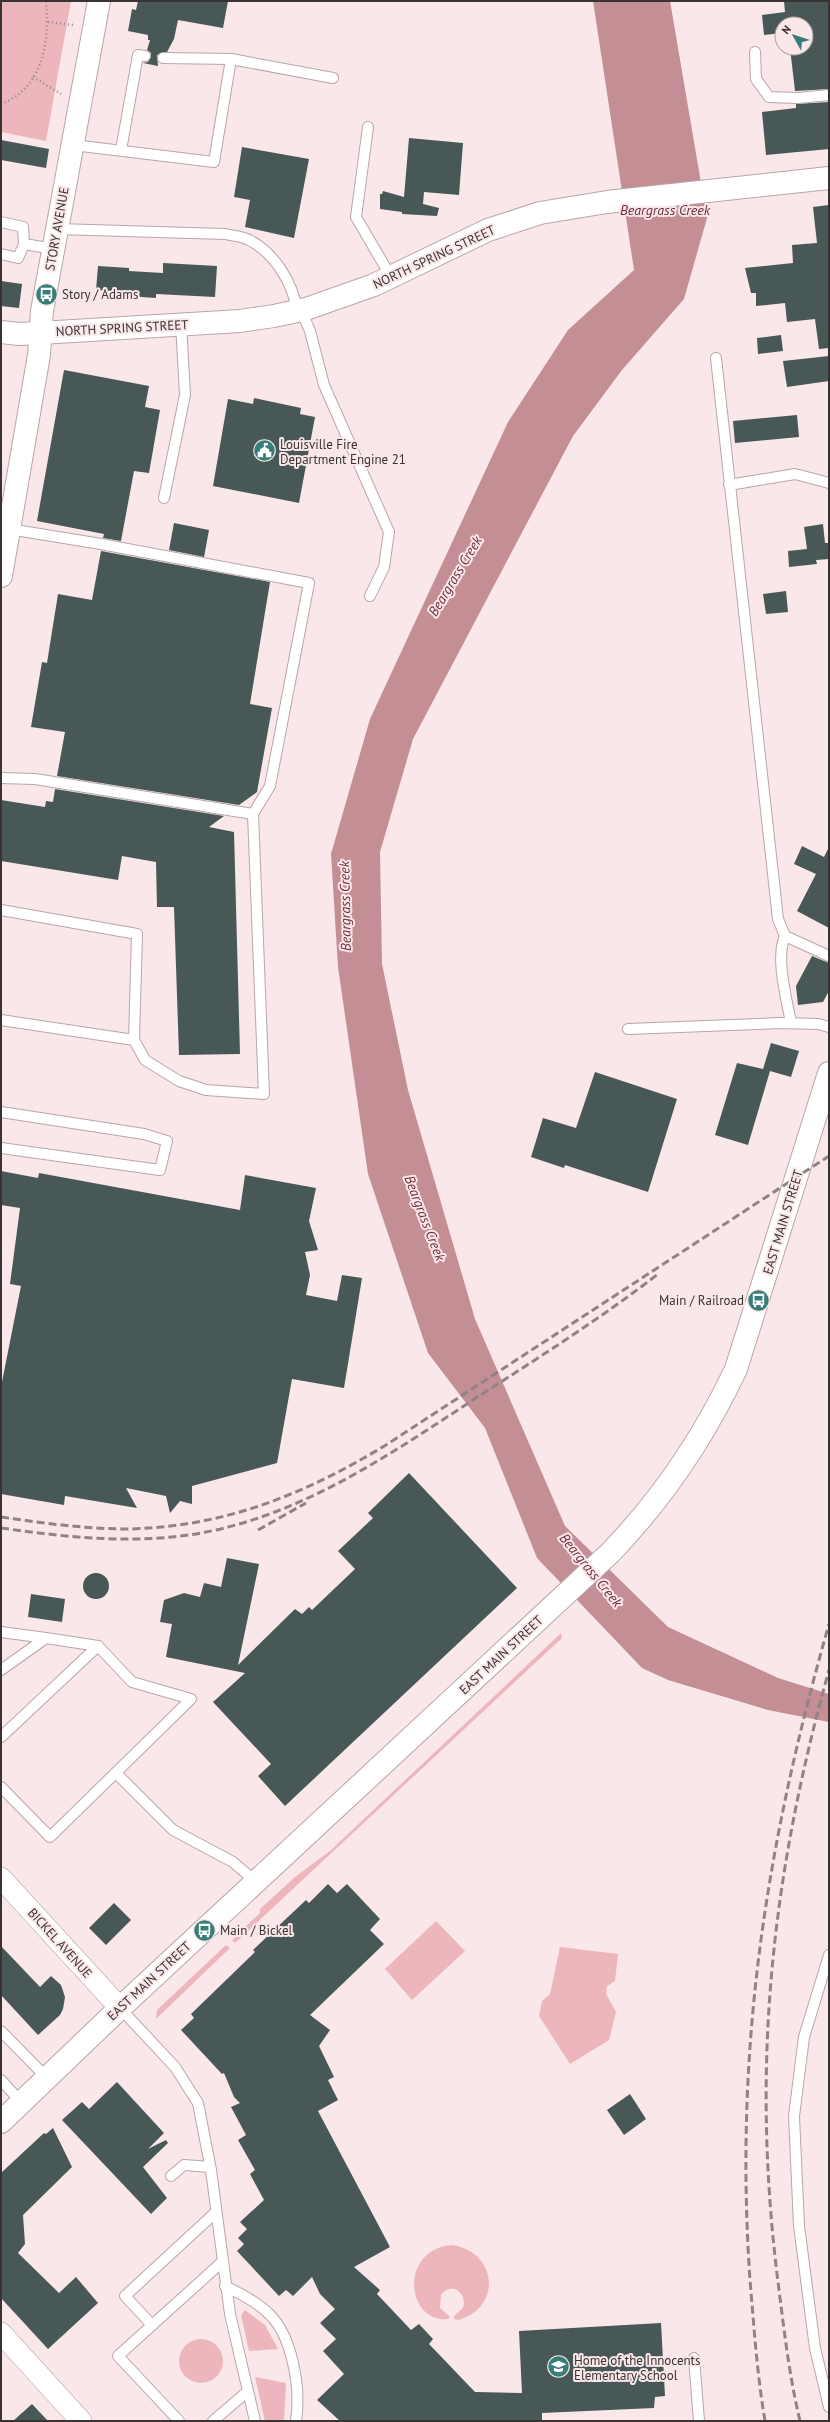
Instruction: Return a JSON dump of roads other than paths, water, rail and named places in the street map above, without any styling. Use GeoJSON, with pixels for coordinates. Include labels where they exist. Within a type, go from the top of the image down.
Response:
{"type":"FeatureCollection","features":[{"type":"Feature","properties":{"kind":"main road","name":"STORY AVENUE"},"geometry":{"type":"LineString","coordinates":[[1,576],[7,524],[39,355],[40,333],[72,145],[99,1]]}},
{"type":"Feature","properties":{"kind":"main road","name":"NORTH SPRING STREET"},"geometry":{"type":"LineString","coordinates":[[1,332],[19,334],[240,321],[299,310],[391,277],[488,230],[540,213],[607,202],[829,178]]}},
{"type":"Feature","properties":{"kind":"main road","name":"EAST MAIN STREET"},"geometry":{"type":"LineString","coordinates":[[1,2122],[120,2008],[610,1553],[649,1510],[688,1456],[718,1406],[736,1369],[829,1073]]}},
{"type":"Feature","properties":{"kind":"street","name":"BICKEL AVENUE"},"geometry":{"type":"LineString","coordinates":[[1,1878],[120,2008]]}},
{"type":"Feature","properties":{"kind":"street"},"geometry":{"type":"LineString","coordinates":[[1,2333],[81,2421]]}},
{"type":"Feature","properties":{"kind":"lane"},"geometry":{"type":"LineString","coordinates":[[755,52],[756,79],[770,97],[798,98],[829,95]]}},
{"type":"Feature","properties":{"kind":"lane"},"geometry":{"type":"LineString","coordinates":[[121,150],[138,55],[145,56]]}},
{"type":"Feature","properties":{"kind":"lane"},"geometry":{"type":"LineString","coordinates":[[163,58],[231,59],[333,78]]}},
{"type":"Feature","properties":{"kind":"lane"},"geometry":{"type":"LineString","coordinates":[[72,145],[214,162],[231,59]]}},
{"type":"Feature","properties":{"kind":"lane"},"geometry":{"type":"LineString","coordinates":[[368,127],[356,217],[391,277]]}},
{"type":"Feature","properties":{"kind":"lane"},"geometry":{"type":"LineString","coordinates":[[1,222],[22,227],[24,244],[18,258],[1,254]]}},
{"type":"Feature","properties":{"kind":"lane"},"geometry":{"type":"LineString","coordinates":[[24,244],[56,239],[225,234],[249,240],[265,252],[282,270],[294,293],[299,310],[310,331],[324,385],[389,532],[384,567],[370,596]]}},
{"type":"Feature","properties":{"kind":"lane"},"geometry":{"type":"LineString","coordinates":[[164,498],[185,395],[181,324]]}},
{"type":"Feature","properties":{"kind":"lane"},"geometry":{"type":"LineString","coordinates":[[716,358],[778,919],[785,936],[829,956]]}},
{"type":"Feature","properties":{"kind":"lane"},"geometry":{"type":"LineString","coordinates":[[729,485],[795,474],[829,483]]}},
{"type":"Feature","properties":{"kind":"lane"},"geometry":{"type":"LineString","coordinates":[[1,910],[137,934],[134,1040],[145,1060],[179,1081],[206,1090],[264,1094],[253,814],[270,786],[309,583],[101,544],[7,524]]}},
{"type":"Feature","properties":{"kind":"lane"},"geometry":{"type":"LineString","coordinates":[[1,778],[35,779],[253,814]]}},
{"type":"Feature","properties":{"kind":"lane"},"geometry":{"type":"LineString","coordinates":[[785,936],[782,942],[782,958],[792,1023]]}},
{"type":"Feature","properties":{"kind":"lane"},"geometry":{"type":"LineString","coordinates":[[1,1020],[134,1040]]}},
{"type":"Feature","properties":{"kind":"lane"},"geometry":{"type":"LineString","coordinates":[[628,1029],[792,1023],[818,1024],[829,1027]]}},
{"type":"Feature","properties":{"kind":"lane"},"geometry":{"type":"LineString","coordinates":[[1,1112],[144,1134],[167,1141],[160,1170],[1,1148]]}},
{"type":"Feature","properties":{"kind":"lane"},"geometry":{"type":"LineString","coordinates":[[1,1632],[98,1646],[132,1682],[191,1700],[50,1837],[1,1787]]}},
{"type":"Feature","properties":{"kind":"lane"},"geometry":{"type":"LineString","coordinates":[[1,1670],[46,1638]]}},
{"type":"Feature","properties":{"kind":"lane"},"geometry":{"type":"LineString","coordinates":[[1,1737],[98,1646]]}},
{"type":"Feature","properties":{"kind":"lane"},"geometry":{"type":"LineString","coordinates":[[116,1773],[173,1830],[233,1862],[256,1882]]}},
{"type":"Feature","properties":{"kind":"lane"},"geometry":{"type":"LineString","coordinates":[[829,1955],[804,2037],[794,2116],[799,2226],[815,2348],[829,2407]]}},
{"type":"Feature","properties":{"kind":"lane"},"geometry":{"type":"LineString","coordinates":[[120,2008],[175,2067],[198,2103],[210,2167],[225,2286],[255,2421]]}},
{"type":"Feature","properties":{"kind":"lane"},"geometry":{"type":"LineString","coordinates":[[1,2031],[47,2078]]}},
{"type":"Feature","properties":{"kind":"lane"},"geometry":{"type":"LineString","coordinates":[[1,2080],[22,2103]]}},
{"type":"Feature","properties":{"kind":"lane"},"geometry":{"type":"LineString","coordinates":[[171,2176],[184,2164],[210,2167]]}},
{"type":"Feature","properties":{"kind":"lane"},"geometry":{"type":"LineString","coordinates":[[152,2325],[125,2296],[216,2212]]}},
{"type":"Feature","properties":{"kind":"lane"},"geometry":{"type":"LineString","coordinates":[[179,2421],[118,2356],[222,2262]]}},
{"type":"Feature","properties":{"kind":"lane"},"geometry":{"type":"LineString","coordinates":[[225,2286],[266,2310],[280,2325],[288,2340],[299,2392],[296,2421]]}},
{"type":"Feature","properties":{"kind":"lane"},"geometry":{"type":"LineString","coordinates":[[694,2358],[699,2421]]}},
{"type":"Feature","properties":{"kind":"lane"},"geometry":{"type":"LineString","coordinates":[[213,2421],[248,2391]]}},
{"type":"Feature","properties":{"kind":"water","name":"Beargrass Creek"},"geometry":{"type":"Polygon","coordinates":[[[593,1],[670,1],[707,218],[684,299],[622,370],[573,436],[413,739],[380,852],[382,964],[408,1090],[475,1319],[565,1526],[668,1627],[778,1678],[829,1694],[829,1722],[768,1710],[668,1680],[642,1668],[537,1558],[485,1428],[428,1353],[368,1174],[338,967],[331,854],[370,719],[508,422],[568,330],[634,270],[593,1]]]}},
{"type":"Feature","properties":{"kind":"railway"},"geometry":{"type":"LineString","coordinates":[[1,1517],[96,1528],[128,1529],[164,1527],[198,1522],[231,1514],[263,1505],[294,1493],[356,1463],[386,1445],[829,1156]]}},
{"type":"Feature","properties":{"kind":"railway"},"geometry":{"type":"LineString","coordinates":[[1,1528],[55,1535],[108,1539],[162,1538],[216,1530],[252,1520],[286,1508],[320,1493],[352,1476],[415,1438],[614,1307],[658,1274]]}},
{"type":"Feature","properties":{"kind":"railway"},"geometry":{"type":"LineString","coordinates":[[258,1530],[306,1503]]}},
{"type":"Feature","properties":{"kind":"railway"},"geometry":{"type":"LineString","coordinates":[[765,2421],[758,2368],[750,2280],[746,2195],[747,2111],[751,2029],[760,1948],[772,1868],[788,1787],[807,1706],[829,1624]]}},
{"type":"Feature","properties":{"kind":"railway"},"geometry":{"type":"LineString","coordinates":[[800,2421],[785,2335],[770,2203],[766,2125],[767,2049],[772,1973],[780,1898],[793,1823],[809,1747],[829,1670]]}},
{"type":"Feature","properties":{"kind":"place","name":"Story / Adams"},"geometry":{"type":"Point","coordinates":[46,294]}},
{"type":"Feature","properties":{"kind":"place","name":"Louisville Fire Department Engine 21"},"geometry":{"type":"Point","coordinates":[264,451]}},
{"type":"Feature","properties":{"kind":"place","name":"Main / Railroad"},"geometry":{"type":"Point","coordinates":[759,1300]}},
{"type":"Feature","properties":{"kind":"place","name":"Main / Bickel"},"geometry":{"type":"Point","coordinates":[204,1930]}},
{"type":"Feature","properties":{"kind":"place","name":"Home of the Innocents Elementary School"},"geometry":{"type":"Point","coordinates":[558,2367]}}]}
